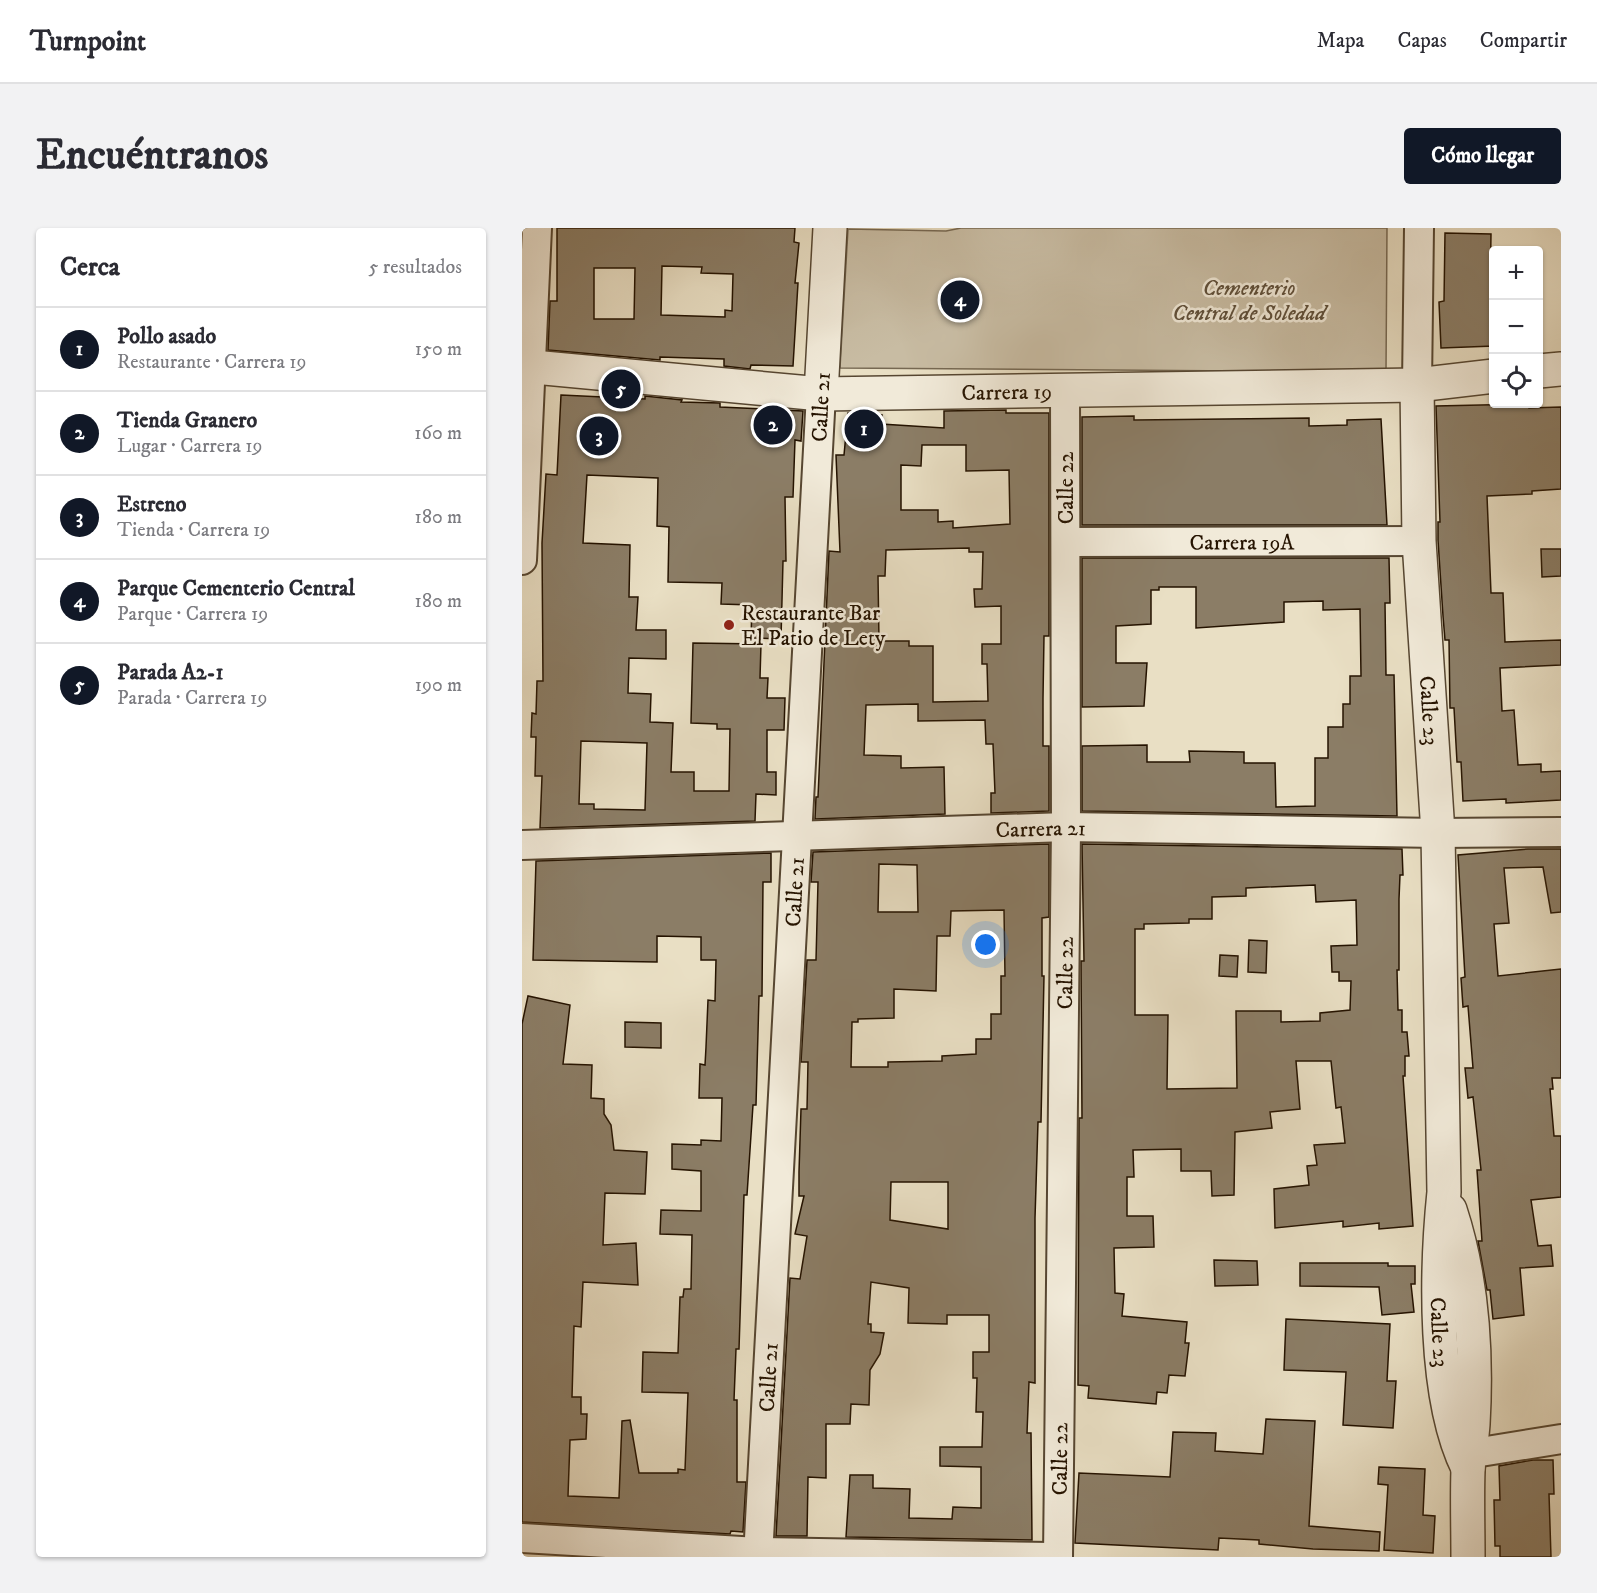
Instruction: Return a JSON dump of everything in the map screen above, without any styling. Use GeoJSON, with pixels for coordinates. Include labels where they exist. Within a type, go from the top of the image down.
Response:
{"type":"FeatureCollection","features":[{"type":"Feature","properties":{"kind":"street"},"geometry":{"type":"LineString","coordinates":[[522,560],[526,367],[537,228]]}},
{"type":"Feature","properties":{"kind":"street","name":"Calle 21"},"geometry":{"type":"LineString","coordinates":[[758,1555],[830,228]]}},
{"type":"Feature","properties":{"kind":"street","name":"Calle 23"},"geometry":{"type":"LineString","coordinates":[[1419,228],[1417,385],[1419,541],[1438,833],[1444,1192],[1438,1251],[1442,1351],[1449,1417],[1467,1459],[1468,1557]]}},
{"type":"Feature","properties":{"kind":"street","name":"Carrera 19"},"geometry":{"type":"LineString","coordinates":[[526,367],[821,394],[1417,385],[1489,377]]}},
{"type":"Feature","properties":{"kind":"street"},"geometry":{"type":"LineString","coordinates":[[1543,371],[1561,369]]}},
{"type":"Feature","properties":{"kind":"street","name":"Calle 22"},"geometry":{"type":"LineString","coordinates":[[1058,1557],[1066,827],[1065,391]]}},
{"type":"Feature","properties":{"kind":"street","name":"Carrera 19A"},"geometry":{"type":"LineString","coordinates":[[1066,542],[1419,541]]}},
{"type":"Feature","properties":{"kind":"street","name":"Carrera 21"},"geometry":{"type":"LineString","coordinates":[[522,845],[1066,827],[1438,833],[1561,832]]}},
{"type":"Feature","properties":{"kind":"street"},"geometry":{"type":"LineString","coordinates":[[1467,1459],[1561,1439]]}},
{"type":"Feature","properties":{"kind":"street"},"geometry":{"type":"LineString","coordinates":[[522,1538],[758,1555],[1050,1557]]}},
{"type":"Feature","properties":{"kind":"green space","name":"Cementerio Central de Soledad"},"geometry":{"type":"Polygon","coordinates":[[[961,228],[1387,228],[1386,372],[840,368],[848,229],[946,231],[961,228]]]}},
{"type":"Feature","properties":{"kind":"building"},"geometry":{"type":"Polygon","coordinates":[[[557,228],[795,228],[794,242],[799,243],[795,283],[798,283],[793,366],[751,365],[750,369],[724,366],[724,359],[660,357],[660,360],[548,350],[550,301],[557,301],[557,228]],[[662,266],[661,315],[725,317],[725,310],[732,311],[733,274],[701,273],[702,267],[662,266]],[[594,268],[594,319],[634,319],[635,268],[594,268]]]}},
{"type":"Feature","properties":{"kind":"building"},"geometry":{"type":"Polygon","coordinates":[[[1445,233],[1491,234],[1489,346],[1441,348],[1439,302],[1444,301],[1445,233]]]}},
{"type":"Feature","properties":{"kind":"building"},"geometry":{"type":"Polygon","coordinates":[[[561,395],[645,399],[645,396],[682,400],[681,402],[720,403],[720,407],[803,411],[801,441],[795,440],[793,497],[785,497],[786,561],[783,561],[781,639],[751,638],[752,605],[721,604],[722,583],[668,582],[669,527],[657,526],[658,478],[587,475],[583,543],[630,545],[629,597],[638,597],[636,630],[666,630],[666,659],[629,658],[628,693],[651,694],[650,722],[673,723],[671,772],[694,772],[694,791],[729,791],[730,729],[717,729],[717,724],[691,723],[693,643],[761,644],[760,678],[768,678],[767,698],[785,698],[784,730],[767,730],[767,772],[776,772],[776,795],[756,794],[755,821],[540,828],[542,776],[535,776],[536,737],[531,737],[532,713],[536,714],[537,681],[543,681],[542,543],[546,474],[557,475],[561,395]],[[581,741],[579,804],[594,804],[594,809],[645,810],[647,743],[581,741]]]}},
{"type":"Feature","properties":{"kind":"building"},"geometry":{"type":"Polygon","coordinates":[[[1436,406],[1561,407],[1561,489],[1532,491],[1532,494],[1487,496],[1491,593],[1503,593],[1505,642],[1561,640],[1561,665],[1500,668],[1502,711],[1514,710],[1518,765],[1541,764],[1541,772],[1561,771],[1561,800],[1506,803],[1506,799],[1463,801],[1461,762],[1457,762],[1454,708],[1450,708],[1449,640],[1445,640],[1443,616],[1438,540],[1438,522],[1440,522],[1436,406]]]}},
{"type":"Feature","properties":{"kind":"building"},"geometry":{"type":"Polygon","coordinates":[[[1006,410],[1006,413],[1049,413],[1049,636],[1044,636],[1043,746],[1049,746],[1049,811],[991,813],[991,793],[995,793],[993,744],[986,744],[985,720],[918,721],[918,704],[866,705],[864,755],[901,756],[901,768],[944,767],[945,814],[815,819],[816,797],[818,797],[829,551],[840,552],[836,455],[844,455],[848,413],[882,415],[881,424],[944,428],[944,411],[1006,410]],[[922,445],[921,466],[901,465],[901,510],[938,510],[938,522],[953,521],[953,528],[1010,524],[1009,470],[966,471],[966,445],[922,445]],[[969,548],[886,550],[885,576],[878,576],[879,641],[909,641],[909,646],[933,646],[933,702],[988,701],[987,664],[982,664],[982,644],[1001,644],[1001,606],[975,607],[974,589],[982,589],[983,552],[969,552],[969,548]]]}},
{"type":"Feature","properties":{"kind":"building"},"geometry":{"type":"Polygon","coordinates":[[[1134,416],[1134,420],[1309,418],[1309,426],[1347,425],[1347,420],[1381,419],[1387,525],[1082,525],[1082,417],[1134,416]]]}},
{"type":"Feature","properties":{"kind":"building"},"geometry":{"type":"Polygon","coordinates":[[[1541,549],[1561,549],[1561,576],[1542,577],[1541,549]]]}},
{"type":"Feature","properties":{"kind":"building"},"geometry":{"type":"Polygon","coordinates":[[[1082,558],[1389,558],[1390,603],[1385,603],[1386,675],[1394,675],[1397,816],[1082,811],[1082,746],[1147,745],[1147,762],[1190,762],[1189,751],[1244,752],[1244,763],[1275,763],[1276,807],[1315,806],[1315,758],[1328,758],[1328,727],[1343,727],[1343,704],[1350,704],[1350,676],[1361,676],[1360,609],[1323,610],[1323,601],[1284,602],[1284,622],[1196,628],[1196,587],[1159,587],[1159,590],[1151,590],[1151,624],[1116,626],[1116,663],[1147,663],[1144,706],[1082,707],[1082,558]]]}},
{"type":"Feature","properties":{"kind":"building"},"geometry":{"type":"Polygon","coordinates":[[[1049,844],[1049,917],[1042,918],[1042,976],[1044,976],[1041,1122],[1038,1122],[1035,1218],[1035,1383],[1029,1382],[1027,1433],[1031,1433],[1032,1540],[846,1537],[850,1475],[873,1475],[873,1488],[910,1489],[909,1518],[952,1519],[953,1507],[981,1508],[981,1467],[940,1466],[940,1447],[982,1447],[983,1412],[976,1412],[977,1378],[973,1378],[973,1352],[989,1352],[989,1315],[947,1315],[947,1324],[908,1323],[909,1288],[871,1282],[868,1324],[871,1324],[871,1332],[884,1333],[880,1354],[870,1370],[869,1405],[851,1404],[850,1424],[826,1424],[826,1478],[808,1477],[807,1536],[776,1536],[790,1278],[800,1279],[807,1236],[795,1234],[804,1196],[799,1196],[799,1172],[801,1109],[807,1109],[808,1062],[801,1062],[807,960],[816,960],[818,882],[811,882],[813,852],[1049,844]],[[879,864],[878,912],[918,912],[917,865],[879,864]],[[1004,910],[951,911],[950,936],[937,936],[936,991],[894,989],[894,1018],[858,1019],[858,1022],[852,1022],[851,1067],[888,1067],[888,1062],[942,1061],[942,1056],[976,1054],[976,1039],[991,1039],[991,1014],[1001,1014],[1001,976],[1005,976],[1004,910]],[[891,1182],[890,1220],[948,1229],[948,1182],[891,1182]]]}},
{"type":"Feature","properties":{"kind":"building"},"geometry":{"type":"Polygon","coordinates":[[[1082,844],[1402,849],[1403,875],[1400,875],[1399,970],[1397,970],[1398,1010],[1402,1010],[1402,1032],[1407,1032],[1409,1056],[1405,1056],[1405,1076],[1403,1076],[1413,1226],[1379,1229],[1379,1223],[1343,1227],[1343,1221],[1275,1228],[1274,1189],[1309,1185],[1307,1166],[1317,1165],[1314,1145],[1345,1143],[1341,1107],[1336,1108],[1331,1061],[1296,1061],[1300,1109],[1270,1112],[1272,1128],[1235,1132],[1234,1195],[1212,1196],[1211,1171],[1181,1171],[1181,1149],[1133,1150],[1134,1177],[1127,1177],[1127,1216],[1153,1216],[1154,1247],[1114,1248],[1115,1293],[1124,1294],[1122,1316],[1187,1322],[1185,1343],[1189,1343],[1185,1376],[1169,1375],[1167,1393],[1157,1392],[1156,1404],[1088,1398],[1089,1386],[1078,1385],[1079,1118],[1082,1118],[1081,961],[1084,961],[1082,844]],[[1315,885],[1246,888],[1246,896],[1212,897],[1212,919],[1189,919],[1189,923],[1144,924],[1144,929],[1135,929],[1135,1015],[1168,1015],[1167,1089],[1237,1088],[1236,1011],[1281,1011],[1281,1022],[1320,1021],[1320,1013],[1350,1010],[1351,981],[1339,981],[1339,972],[1332,972],[1331,946],[1357,945],[1356,900],[1316,902],[1315,885]]]}},
{"type":"Feature","properties":{"kind":"building"},"geometry":{"type":"Polygon","coordinates":[[[1528,849],[1561,849],[1561,912],[1551,913],[1543,867],[1504,868],[1509,923],[1494,924],[1498,976],[1561,969],[1561,1078],[1552,1078],[1553,1089],[1550,1089],[1554,1136],[1561,1136],[1561,1197],[1531,1200],[1538,1246],[1551,1245],[1553,1266],[1520,1268],[1524,1315],[1493,1319],[1490,1290],[1487,1290],[1478,1241],[1482,1241],[1477,1170],[1481,1170],[1473,1097],[1468,1098],[1465,1068],[1473,1068],[1468,1006],[1463,1007],[1461,978],[1465,977],[1458,855],[1528,849]]]}},
{"type":"Feature","properties":{"kind":"building"},"geometry":{"type":"Polygon","coordinates":[[[771,853],[771,882],[763,882],[762,996],[759,996],[756,1105],[753,1105],[747,1195],[744,1195],[739,1349],[736,1349],[734,1400],[737,1400],[737,1482],[746,1482],[743,1532],[731,1531],[730,1534],[522,1522],[522,1024],[528,996],[570,1005],[563,1064],[592,1065],[591,1098],[604,1099],[604,1114],[611,1125],[614,1150],[647,1152],[645,1194],[605,1193],[603,1245],[636,1243],[638,1285],[583,1282],[581,1327],[574,1326],[572,1397],[581,1397],[581,1414],[587,1414],[586,1439],[570,1440],[568,1496],[619,1498],[622,1421],[630,1420],[639,1473],[678,1473],[678,1469],[685,1470],[688,1393],[642,1392],[643,1352],[678,1353],[680,1297],[683,1297],[684,1289],[691,1289],[692,1235],[660,1234],[661,1210],[701,1211],[701,1171],[672,1169],[672,1144],[701,1145],[701,1140],[721,1141],[722,1098],[699,1098],[700,1064],[705,1065],[708,1000],[715,1001],[716,960],[701,960],[701,937],[657,936],[657,962],[533,960],[536,861],[771,853]]]}},
{"type":"Feature","properties":{"kind":"building"},"geometry":{"type":"Polygon","coordinates":[[[1249,940],[1267,941],[1266,973],[1248,972],[1249,940]]]}},
{"type":"Feature","properties":{"kind":"building"},"geometry":{"type":"Polygon","coordinates":[[[1220,955],[1238,956],[1237,977],[1219,976],[1220,955]]]}},
{"type":"Feature","properties":{"kind":"building"},"geometry":{"type":"Polygon","coordinates":[[[625,1022],[661,1023],[661,1048],[625,1047],[625,1022]]]}},
{"type":"Feature","properties":{"kind":"building"},"geometry":{"type":"Polygon","coordinates":[[[1214,1260],[1257,1261],[1258,1285],[1215,1286],[1214,1260]]]}},
{"type":"Feature","properties":{"kind":"building"},"geometry":{"type":"Polygon","coordinates":[[[1300,1263],[1388,1263],[1388,1266],[1415,1266],[1415,1284],[1411,1284],[1414,1312],[1382,1315],[1379,1287],[1300,1286],[1300,1263]]]}},
{"type":"Feature","properties":{"kind":"building"},"geometry":{"type":"Polygon","coordinates":[[[1286,1319],[1390,1324],[1387,1381],[1396,1381],[1393,1428],[1343,1425],[1346,1372],[1284,1370],[1286,1319]]]}},
{"type":"Feature","properties":{"kind":"building"},"geometry":{"type":"Polygon","coordinates":[[[1266,1419],[1315,1421],[1309,1526],[1380,1532],[1379,1551],[1313,1549],[1259,1544],[1259,1540],[1219,1538],[1218,1550],[1075,1543],[1079,1473],[1170,1477],[1173,1432],[1216,1433],[1215,1451],[1263,1454],[1266,1419]]]}},
{"type":"Feature","properties":{"kind":"building"},"geometry":{"type":"Polygon","coordinates":[[[1533,1460],[1553,1460],[1554,1494],[1549,1494],[1551,1557],[1500,1557],[1500,1546],[1495,1546],[1494,1500],[1500,1500],[1499,1466],[1533,1460]]]}},
{"type":"Feature","properties":{"kind":"building"},"geometry":{"type":"Polygon","coordinates":[[[1379,1467],[1425,1469],[1423,1515],[1435,1516],[1433,1553],[1384,1550],[1388,1485],[1378,1484],[1379,1467]]]}},
{"type":"Feature","properties":{"kind":"place","name":"Parque Cementerio Central"},"geometry":{"type":"Point","coordinates":[960,300]}},
{"type":"Feature","properties":{"kind":"place","name":"Parada A2-1"},"geometry":{"type":"Point","coordinates":[621,389]}},
{"type":"Feature","properties":{"kind":"place","name":"Tienda Granero"},"geometry":{"type":"Point","coordinates":[773,425]}},
{"type":"Feature","properties":{"kind":"place","name":"Pollo asado"},"geometry":{"type":"Point","coordinates":[864,429]}},
{"type":"Feature","properties":{"kind":"place","name":"Estreno"},"geometry":{"type":"Point","coordinates":[599,436]}},
{"type":"Feature","properties":{"kind":"place","name":"Restaurante Bar El Patio de Lety"},"geometry":{"type":"Point","coordinates":[729,625]}}]}
